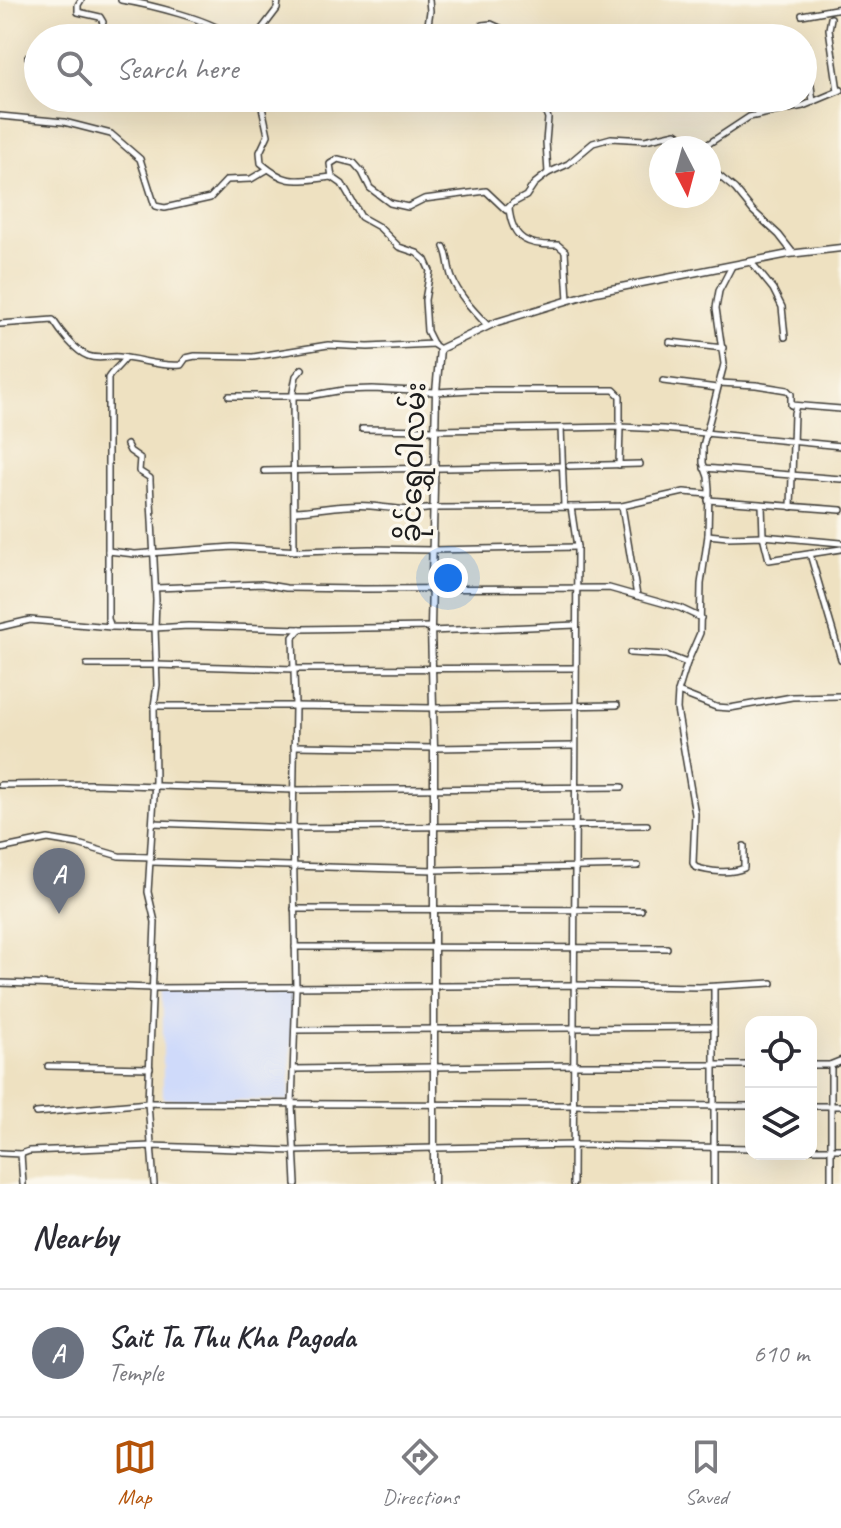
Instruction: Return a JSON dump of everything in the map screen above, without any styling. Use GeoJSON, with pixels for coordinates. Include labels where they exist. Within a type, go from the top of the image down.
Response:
{"type":"FeatureCollection","features":[{"type":"Feature","properties":{"kind":"street"},"geometry":{"type":"LineString","coordinates":[[81,0],[78,12],[100,17],[102,24]]}},
{"type":"Feature","properties":{"kind":"street"},"geometry":{"type":"LineString","coordinates":[[121,0],[208,24]]}},
{"type":"Feature","properties":{"kind":"street"},"geometry":{"type":"LineString","coordinates":[[266,24],[277,9],[278,0]]}},
{"type":"Feature","properties":{"kind":"street"},"geometry":{"type":"LineString","coordinates":[[428,24],[429,0]]}},
{"type":"Feature","properties":{"kind":"street"},"geometry":{"type":"LineString","coordinates":[[802,15],[841,8]]}},
{"type":"Feature","properties":{"kind":"street"},"geometry":{"type":"LineString","coordinates":[[817,100],[839,90],[829,29],[831,18]]}},
{"type":"Feature","properties":{"kind":"street"},"geometry":{"type":"LineString","coordinates":[[264,112],[268,135],[260,152],[261,163],[274,174],[290,181],[332,172]]}},
{"type":"Feature","properties":{"kind":"street"},"geometry":{"type":"LineString","coordinates":[[546,112],[548,173]]}},
{"type":"Feature","properties":{"kind":"street"},"geometry":{"type":"LineString","coordinates":[[719,136],[749,117],[774,112]]}},
{"type":"Feature","properties":{"kind":"street"},"geometry":{"type":"LineString","coordinates":[[0,116],[64,122],[111,134],[140,159],[155,206],[165,208],[210,198],[227,180],[251,179],[268,169]]}},
{"type":"Feature","properties":{"kind":"street"},"geometry":{"type":"LineString","coordinates":[[437,346],[427,331],[425,312],[430,271],[425,260],[417,253],[399,247],[379,227],[361,217],[330,164],[338,159],[354,163],[370,188],[390,203],[408,207],[424,199],[486,191],[506,210],[526,196],[534,184],[548,173],[568,164],[593,143],[611,138],[649,139]]}},
{"type":"Feature","properties":{"kind":"street"},"geometry":{"type":"LineString","coordinates":[[721,177],[793,253]]}},
{"type":"Feature","properties":{"kind":"street"},"geometry":{"type":"LineString","coordinates":[[509,207],[510,223],[523,239],[537,245],[558,245],[565,251],[568,300]]}},
{"type":"Feature","properties":{"kind":"street"},"geometry":{"type":"LineString","coordinates":[[444,247],[452,278],[488,326]]}},
{"type":"Feature","properties":{"kind":"street","name":"ခိုင်ရွှေဝါလမ်း"},"geometry":{"type":"LineString","coordinates":[[434,1184],[431,629],[437,346],[488,326],[596,292],[793,253],[841,248]]}},
{"type":"Feature","properties":{"kind":"street"},"geometry":{"type":"LineString","coordinates":[[751,262],[773,289],[782,307],[785,337]]}},
{"type":"Feature","properties":{"kind":"street"},"geometry":{"type":"LineString","coordinates":[[732,266],[719,291],[716,308],[724,364],[703,446],[704,468],[708,477],[708,535],[701,584],[700,633],[678,692],[677,709],[695,814],[693,863],[695,867],[712,871],[740,871],[744,868],[744,846]]}},
{"type":"Feature","properties":{"kind":"street"},"geometry":{"type":"LineString","coordinates":[[0,324],[53,320],[86,356],[125,358],[166,367],[181,365],[186,358],[195,356],[253,357],[328,345],[437,346]]}},
{"type":"Feature","properties":{"kind":"street"},"geometry":{"type":"LineString","coordinates":[[670,342],[723,348]]}},
{"type":"Feature","properties":{"kind":"street"},"geometry":{"type":"LineString","coordinates":[[111,627],[108,619],[108,378],[125,358]]}},
{"type":"Feature","properties":{"kind":"street"},"geometry":{"type":"LineString","coordinates":[[294,551],[294,395],[296,376],[302,369]]}},
{"type":"Feature","properties":{"kind":"street"},"geometry":{"type":"LineString","coordinates":[[663,381],[718,386],[756,385],[787,390],[791,394],[791,405],[841,409]]}},
{"type":"Feature","properties":{"kind":"street"},"geometry":{"type":"LineString","coordinates":[[229,396],[309,396],[372,389],[436,392],[614,390],[620,396],[619,465]]}},
{"type":"Feature","properties":{"kind":"street"},"geometry":{"type":"LineString","coordinates":[[791,507],[796,406]]}},
{"type":"Feature","properties":{"kind":"street"},"geometry":{"type":"LineString","coordinates":[[362,429],[620,427],[841,446]]}},
{"type":"Feature","properties":{"kind":"street"},"geometry":{"type":"LineString","coordinates":[[561,428],[567,507],[577,547],[573,1184]]}},
{"type":"Feature","properties":{"kind":"street"},"geometry":{"type":"LineString","coordinates":[[127,445],[140,458],[139,471],[150,478],[155,552],[155,785],[148,892],[155,922],[148,1103],[154,1184]]}},
{"type":"Feature","properties":{"kind":"street"},"geometry":{"type":"LineString","coordinates":[[264,471],[640,464]]}},
{"type":"Feature","properties":{"kind":"street"},"geometry":{"type":"LineString","coordinates":[[704,468],[841,479]]}},
{"type":"Feature","properties":{"kind":"street"},"geometry":{"type":"LineString","coordinates":[[295,511],[369,505],[418,511],[434,508],[622,506],[684,492],[762,505],[841,510]]}},
{"type":"Feature","properties":{"kind":"street"},"geometry":{"type":"LineString","coordinates":[[762,505],[763,536],[769,560],[841,546]]}},
{"type":"Feature","properties":{"kind":"street"},"geometry":{"type":"LineString","coordinates":[[622,506],[637,597]]}},
{"type":"Feature","properties":{"kind":"street"},"geometry":{"type":"LineString","coordinates":[[708,535],[763,536],[841,546]]}},
{"type":"Feature","properties":{"kind":"street"},"geometry":{"type":"LineString","coordinates":[[108,551],[135,554],[233,547],[294,551],[577,547]]}},
{"type":"Feature","properties":{"kind":"street"},"geometry":{"type":"LineString","coordinates":[[810,554],[841,659]]}},
{"type":"Feature","properties":{"kind":"street"},"geometry":{"type":"LineString","coordinates":[[156,588],[262,584],[286,588],[609,588],[680,608],[701,618]]}},
{"type":"Feature","properties":{"kind":"street"},"geometry":{"type":"LineString","coordinates":[[0,627],[30,620],[155,628],[431,629],[576,625]]}},
{"type":"Feature","properties":{"kind":"street"},"geometry":{"type":"LineString","coordinates":[[296,1184],[292,1104],[296,988],[293,637],[300,629]]}},
{"type":"Feature","properties":{"kind":"street"},"geometry":{"type":"LineString","coordinates":[[630,653],[666,655],[687,663]]}},
{"type":"Feature","properties":{"kind":"street"},"geometry":{"type":"LineString","coordinates":[[87,665],[294,669],[576,668]]}},
{"type":"Feature","properties":{"kind":"street"},"geometry":{"type":"LineString","coordinates":[[678,692],[716,707],[730,708],[792,697],[841,696]]}},
{"type":"Feature","properties":{"kind":"street"},"geometry":{"type":"LineString","coordinates":[[154,706],[432,708],[617,705]]}},
{"type":"Feature","properties":{"kind":"street"},"geometry":{"type":"LineString","coordinates":[[294,746],[575,746]]}},
{"type":"Feature","properties":{"kind":"street"},"geometry":{"type":"LineString","coordinates":[[0,785],[155,785],[294,790],[622,787]]}},
{"type":"Feature","properties":{"kind":"street"},"geometry":{"type":"LineString","coordinates":[[153,823],[293,828],[647,825]]}},
{"type":"Feature","properties":{"kind":"street"},"geometry":{"type":"LineString","coordinates":[[0,849],[48,839],[119,856],[151,860],[294,867],[434,870],[638,866]]}},
{"type":"Feature","properties":{"kind":"street"},"geometry":{"type":"LineString","coordinates":[[294,909],[641,910]]}},
{"type":"Feature","properties":{"kind":"street"},"geometry":{"type":"LineString","coordinates":[[295,947],[667,948]]}},
{"type":"Feature","properties":{"kind":"street"},"geometry":{"type":"LineString","coordinates":[[0,983],[153,988],[714,987],[772,983]]}},
{"type":"Feature","properties":{"kind":"street"},"geometry":{"type":"LineString","coordinates":[[714,987],[714,1184]]}},
{"type":"Feature","properties":{"kind":"street"},"geometry":{"type":"LineString","coordinates":[[295,1030],[714,1027]]}},
{"type":"Feature","properties":{"kind":"street"},"geometry":{"type":"LineString","coordinates":[[817,1065],[841,1061]]}},
{"type":"Feature","properties":{"kind":"street"},"geometry":{"type":"LineString","coordinates":[[294,1069],[745,1065]]}},
{"type":"Feature","properties":{"kind":"street"},"geometry":{"type":"LineString","coordinates":[[831,1065],[831,1184]]}},
{"type":"Feature","properties":{"kind":"street"},"geometry":{"type":"LineString","coordinates":[[48,1066],[150,1068]]}},
{"type":"Feature","properties":{"kind":"street"},"geometry":{"type":"LineString","coordinates":[[36,1113],[148,1103],[745,1106]]}},
{"type":"Feature","properties":{"kind":"street"},"geometry":{"type":"LineString","coordinates":[[817,1106],[841,1106]]}},
{"type":"Feature","properties":{"kind":"street"},"geometry":{"type":"LineString","coordinates":[[0,1153],[151,1146],[293,1151],[574,1145],[745,1148]]}},
{"type":"Feature","properties":{"kind":"street"},"geometry":{"type":"LineString","coordinates":[[817,1149],[841,1149]]}},
{"type":"Feature","properties":{"kind":"street"},"geometry":{"type":"LineString","coordinates":[[21,1154],[23,1184]]}},
{"type":"Feature","properties":{"kind":"shaded area"},"geometry":{"type":"Polygon","coordinates":[[[163,989],[294,990],[289,1101],[163,1099],[163,989]]]}},
{"type":"Feature","properties":{"kind":"place","name":"Sait Ta Thu Kha Pagoda"},"geometry":{"type":"Point","coordinates":[59,914]}}]}
